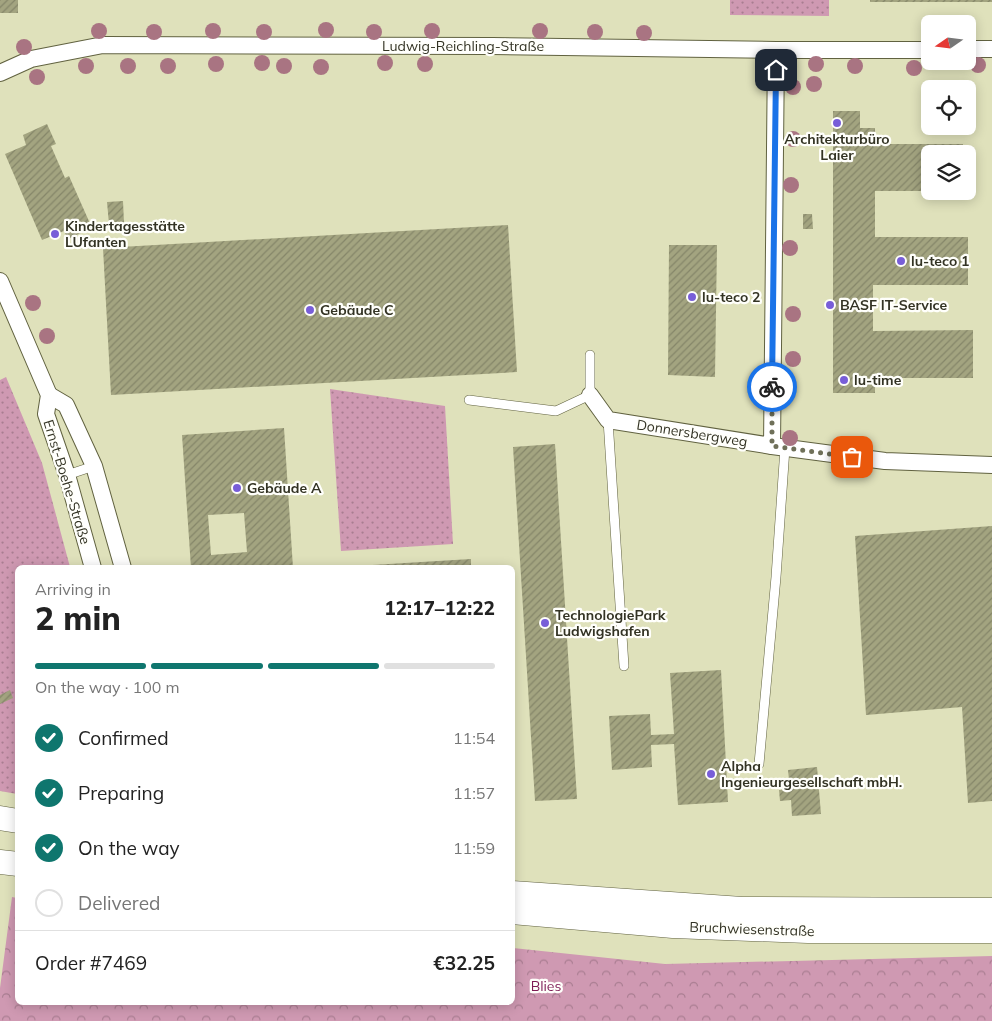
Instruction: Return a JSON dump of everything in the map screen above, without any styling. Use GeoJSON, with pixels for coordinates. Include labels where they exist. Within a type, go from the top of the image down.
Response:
{"type":"FeatureCollection","features":[{"type":"Feature","properties":{"kind":"main road"},"geometry":{"type":"LineString","coordinates":[[0,818],[15,820]]}},
{"type":"Feature","properties":{"kind":"main road"},"geometry":{"type":"LineString","coordinates":[[0,862],[15,864]]}},
{"type":"Feature","properties":{"kind":"main road","name":"Bruchwiesenstraße"},"geometry":{"type":"LineString","coordinates":[[515,893],[742,909],[992,910]]}},
{"type":"Feature","properties":{"kind":"main road","name":"Bruchwiesenstraße"},"geometry":{"type":"LineString","coordinates":[[515,912],[673,926],[808,932],[992,931]]}},
{"type":"Feature","properties":{"kind":"street","name":"Ludwig-Reichling-Straße"},"geometry":{"type":"LineString","coordinates":[[0,73],[32,59],[103,45],[921,50]]}},
{"type":"Feature","properties":{"kind":"street"},"geometry":{"type":"LineString","coordinates":[[976,49],[992,49]]}},
{"type":"Feature","properties":{"kind":"street"},"geometry":{"type":"LineString","coordinates":[[776,50],[778,447]]}},
{"type":"Feature","properties":{"kind":"street","name":"Ernst-Boehe-Straße"},"geometry":{"type":"LineString","coordinates":[[0,281],[49,395],[46,414],[67,475],[92,565]]}},
{"type":"Feature","properties":{"kind":"street","name":"Ernst-Boehe-Straße"},"geometry":{"type":"LineString","coordinates":[[49,395],[66,405],[94,466],[122,565]]}},
{"type":"Feature","properties":{"kind":"street"},"geometry":{"type":"LineString","coordinates":[[590,395],[608,420]]}},
{"type":"Feature","properties":{"kind":"street","name":"Donnersbergweg"},"geometry":{"type":"LineString","coordinates":[[608,420],[778,447],[885,461],[992,465]]}},
{"type":"Feature","properties":{"kind":"lane"},"geometry":{"type":"LineString","coordinates":[[469,400],[556,411],[590,395],[590,355]]}},
{"type":"Feature","properties":{"kind":"lane"},"geometry":{"type":"LineString","coordinates":[[608,420],[624,666]]}},
{"type":"Feature","properties":{"kind":"lane"},"geometry":{"type":"LineString","coordinates":[[759,764],[776,577],[778,447]]}},
{"type":"Feature","properties":{"kind":"lane"},"geometry":{"type":"LineString","coordinates":[[67,475],[94,466]]}},
{"type":"Feature","properties":{"kind":"green space"},"geometry":{"type":"Polygon","coordinates":[[[730,0],[829,0],[829,16],[730,15],[730,0]]]}},
{"type":"Feature","properties":{"kind":"green space"},"geometry":{"type":"Polygon","coordinates":[[[6,377],[42,463],[69,565],[15,565],[15,794],[0,791],[0,380],[6,377]]]}},
{"type":"Feature","properties":{"kind":"green space"},"geometry":{"type":"Polygon","coordinates":[[[330,389],[445,406],[453,544],[341,551],[330,389]]]}},
{"type":"Feature","properties":{"kind":"green space","name":"Blies"},"geometry":{"type":"Polygon","coordinates":[[[12,897],[15,898],[15,1005],[515,1005],[515,948],[665,964],[992,956],[992,1021],[0,1021],[0,988],[12,897]]]}},
{"type":"Feature","properties":{"kind":"building"},"geometry":{"type":"Polygon","coordinates":[[[0,0],[18,0],[18,13],[0,13],[0,0]]]}},
{"type":"Feature","properties":{"kind":"building"},"geometry":{"type":"Polygon","coordinates":[[[870,0],[992,0],[992,2],[870,2],[870,0]]]}},
{"type":"Feature","properties":{"kind":"building","name":"lu-teco 1"},"geometry":{"type":"Polygon","coordinates":[[[833,111],[860,111],[860,128],[875,128],[875,144],[963,144],[921,145],[921,191],[875,191],[875,237],[968,237],[968,285],[873,285],[873,331],[973,330],[973,378],[875,378],[875,393],[833,393],[833,111]]]}},
{"type":"Feature","properties":{"kind":"building","name":"Kindertagesstätte LUfanten"},"geometry":{"type":"Polygon","coordinates":[[[47,124],[56,144],[51,146],[65,178],[69,176],[92,228],[68,239],[64,231],[42,240],[5,154],[26,145],[23,135],[47,124]]]}},
{"type":"Feature","properties":{"kind":"building"},"geometry":{"type":"Polygon","coordinates":[[[123,201],[124,223],[109,224],[107,202],[123,201]]]}},
{"type":"Feature","properties":{"kind":"building"},"geometry":{"type":"Polygon","coordinates":[[[803,214],[812,214],[813,229],[803,229],[803,214]]]}},
{"type":"Feature","properties":{"kind":"building","name":"Gebäude C"},"geometry":{"type":"Polygon","coordinates":[[[508,225],[517,372],[111,395],[103,248],[508,225]]]}},
{"type":"Feature","properties":{"kind":"building","name":"lu-teco 2"},"geometry":{"type":"Polygon","coordinates":[[[669,245],[717,245],[715,377],[668,375],[669,245]]]}},
{"type":"Feature","properties":{"kind":"building","name":"Gebäude A"},"geometry":{"type":"Polygon","coordinates":[[[284,428],[293,565],[191,565],[182,435],[284,428]],[[244,513],[208,515],[211,555],[247,552],[244,513]]]}},
{"type":"Feature","properties":{"kind":"building","name":"TechnologiePark Ludwigshafen"},"geometry":{"type":"Polygon","coordinates":[[[555,444],[577,799],[535,801],[513,447],[555,444]]]}},
{"type":"Feature","properties":{"kind":"building"},"geometry":{"type":"Polygon","coordinates":[[[992,526],[992,801],[968,803],[962,707],[866,715],[855,536],[992,526]]]}},
{"type":"Feature","properties":{"kind":"building"},"geometry":{"type":"Polygon","coordinates":[[[471,559],[471,565],[372,565],[471,559]]]}},
{"type":"Feature","properties":{"kind":"building"},"geometry":{"type":"Polygon","coordinates":[[[721,670],[728,802],[678,805],[674,744],[651,745],[652,767],[612,770],[609,716],[650,714],[651,735],[674,734],[670,673],[721,670]]]}},
{"type":"Feature","properties":{"kind":"building"},"geometry":{"type":"Polygon","coordinates":[[[10,690],[13,698],[0,704],[0,695],[10,690]]]}},
{"type":"Feature","properties":{"kind":"building"},"geometry":{"type":"Polygon","coordinates":[[[817,767],[821,814],[792,816],[791,800],[780,801],[779,790],[790,789],[788,770],[817,767]]]}},
{"type":"Feature","properties":{"kind":"way so far"},"geometry":{"type":"LineString","coordinates":[[772,387],[772,446],[852,457]]}},
{"type":"Feature","properties":{"kind":"place","name":"Architekturbüro Laier"},"geometry":{"type":"Point","coordinates":[837,123]}},
{"type":"Feature","properties":{"kind":"place","name":"Kindertagesstätte LUfanten"},"geometry":{"type":"Point","coordinates":[55,234]}},
{"type":"Feature","properties":{"kind":"place","name":"lu-teco 1"},"geometry":{"type":"Point","coordinates":[901,261]}},
{"type":"Feature","properties":{"kind":"place","name":"lu-teco 2"},"geometry":{"type":"Point","coordinates":[692,297]}},
{"type":"Feature","properties":{"kind":"place","name":"BASF IT-Service"},"geometry":{"type":"Point","coordinates":[830,305]}},
{"type":"Feature","properties":{"kind":"place","name":"Gebäude C"},"geometry":{"type":"Point","coordinates":[310,310]}},
{"type":"Feature","properties":{"kind":"place","name":"lu-time"},"geometry":{"type":"Point","coordinates":[844,380]}},
{"type":"Feature","properties":{"kind":"place","name":"Gebäude A"},"geometry":{"type":"Point","coordinates":[237,488]}},
{"type":"Feature","properties":{"kind":"place","name":"TechnologiePark Ludwigshafen"},"geometry":{"type":"Point","coordinates":[545,623]}},
{"type":"Feature","properties":{"kind":"place","name":"Alpha Ingenieurgesellschaft mbH."},"geometry":{"type":"Point","coordinates":[711,774]}},
{"type":"Feature","properties":{"kind":"route"},"geometry":{"type":"LineString","coordinates":[[772,387],[776,70]]}}]}
